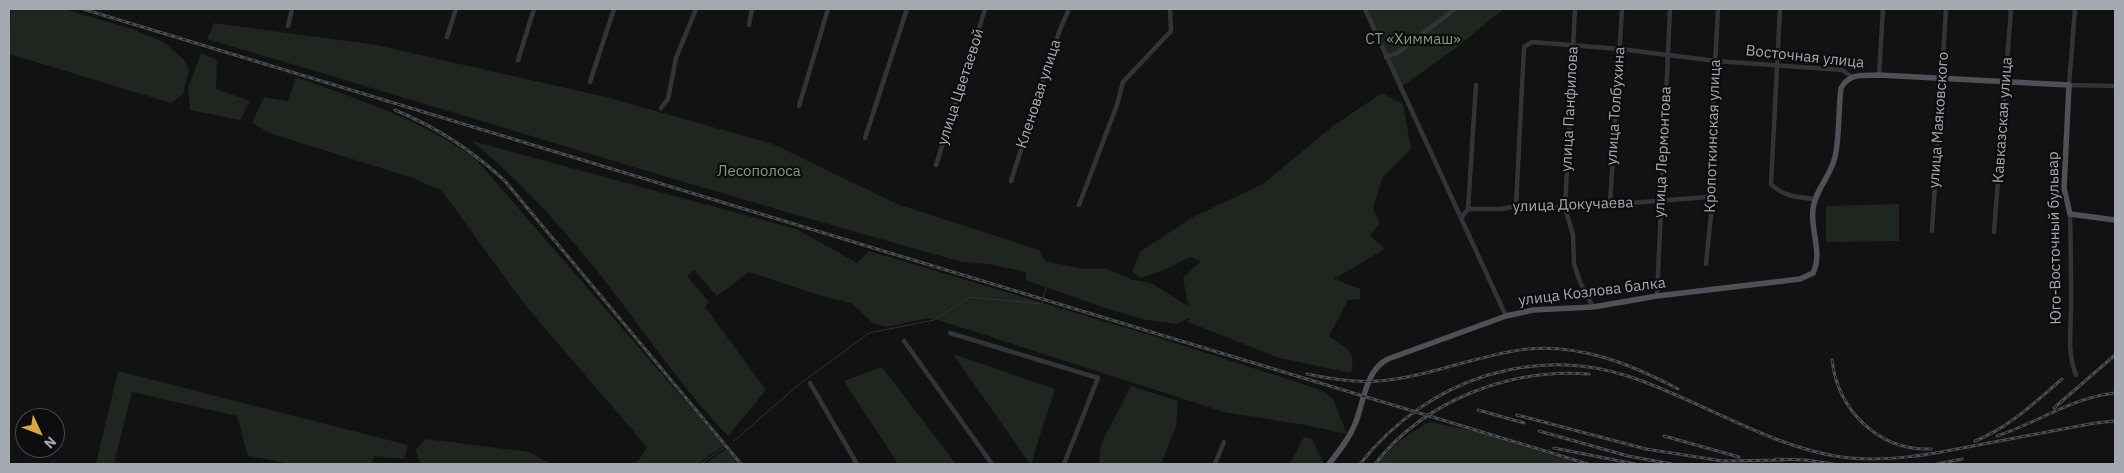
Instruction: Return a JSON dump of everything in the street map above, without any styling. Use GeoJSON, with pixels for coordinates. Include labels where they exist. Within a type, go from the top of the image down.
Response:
{"type":"FeatureCollection","features":[{"type":"Feature","properties":{"kind":"main road","name":"Восточная улица"},"geometry":{"type":"LineString","coordinates":[[1851,76],[1879,75],[2069,85]]}},
{"type":"Feature","properties":{"kind":"main road"},"geometry":{"type":"LineString","coordinates":[[1815,198],[1830,173],[1835,156],[1841,88],[1845,80],[1851,76]]}},
{"type":"Feature","properties":{"kind":"main road","name":"Юго-Восточный бульвар"},"geometry":{"type":"LineString","coordinates":[[2069,85],[2064,188],[2070,214]]}},
{"type":"Feature","properties":{"kind":"main road","name":"улица Козлова балка"},"geometry":{"type":"LineString","coordinates":[[1329,464],[1349,437],[1355,425],[1373,369],[1381,363],[1506,316],[1543,309],[1592,307],[1657,296],[1800,279],[1813,273],[1817,260],[1812,211],[1815,198]]}},
{"type":"Feature","properties":{"kind":"main road"},"geometry":{"type":"LineString","coordinates":[[2070,214],[2115,220]]}},
{"type":"Feature","properties":{"kind":"street"},"geometry":{"type":"LineString","coordinates":[[288,26],[292,9]]}},
{"type":"Feature","properties":{"kind":"street"},"geometry":{"type":"LineString","coordinates":[[447,37],[456,9]]}},
{"type":"Feature","properties":{"kind":"street"},"geometry":{"type":"LineString","coordinates":[[518,60],[534,9]]}},
{"type":"Feature","properties":{"kind":"street"},"geometry":{"type":"LineString","coordinates":[[590,82],[614,9]]}},
{"type":"Feature","properties":{"kind":"street"},"geometry":{"type":"LineString","coordinates":[[661,108],[668,99],[676,58],[696,9]]}},
{"type":"Feature","properties":{"kind":"street"},"geometry":{"type":"LineString","coordinates":[[749,25],[752,9]]}},
{"type":"Feature","properties":{"kind":"street"},"geometry":{"type":"LineString","coordinates":[[799,106],[828,9]]}},
{"type":"Feature","properties":{"kind":"street"},"geometry":{"type":"LineString","coordinates":[[865,138],[907,9]]}},
{"type":"Feature","properties":{"kind":"street","name":"улица Цветаевой"},"geometry":{"type":"LineString","coordinates":[[936,165],[985,9]]}},
{"type":"Feature","properties":{"kind":"street","name":"Кленовая улица"},"geometry":{"type":"LineString","coordinates":[[1011,181],[1058,32],[1069,9]]}},
{"type":"Feature","properties":{"kind":"street"},"geometry":{"type":"LineString","coordinates":[[1079,205],[1117,105],[1123,82],[1171,31],[1170,9]]}},
{"type":"Feature","properties":{"kind":"street"},"geometry":{"type":"LineString","coordinates":[[1386,57],[1397,53],[1455,9]]}},
{"type":"Feature","properties":{"kind":"street","name":"улица Панфилова"},"geometry":{"type":"LineString","coordinates":[[1575,9],[1565,208],[1573,235],[1574,264],[1592,307]]}},
{"type":"Feature","properties":{"kind":"street","name":"улица Толбухина"},"geometry":{"type":"LineString","coordinates":[[1610,204],[1622,9]]}},
{"type":"Feature","properties":{"kind":"street","name":"улица Лермонтова"},"geometry":{"type":"LineString","coordinates":[[1657,296],[1670,9]]}},
{"type":"Feature","properties":{"kind":"street","name":"Кропоткинская улица"},"geometry":{"type":"LineString","coordinates":[[1706,264],[1712,205],[1708,198],[1718,9]]}},
{"type":"Feature","properties":{"kind":"street"},"geometry":{"type":"LineString","coordinates":[[1780,9],[1771,184],[1779,192],[1792,197],[1815,198]]}},
{"type":"Feature","properties":{"kind":"street"},"geometry":{"type":"LineString","coordinates":[[1879,75],[1883,9]]}},
{"type":"Feature","properties":{"kind":"street","name":"улица Маяковского"},"geometry":{"type":"LineString","coordinates":[[1932,231],[1946,9]]}},
{"type":"Feature","properties":{"kind":"street","name":"Кавказская улица"},"geometry":{"type":"LineString","coordinates":[[1994,232],[2011,9]]}},
{"type":"Feature","properties":{"kind":"street","name":"Юго-Восточный бульвар"},"geometry":{"type":"LineString","coordinates":[[2069,85],[2075,9]]}},
{"type":"Feature","properties":{"kind":"street"},"geometry":{"type":"LineString","coordinates":[[1367,10],[1386,57],[1462,217],[1506,316]]}},
{"type":"Feature","properties":{"kind":"street","name":"Восточная улица"},"geometry":{"type":"LineString","coordinates":[[1516,206],[1524,47],[1532,42],[1620,49],[1716,61],[1842,70],[1851,76]]}},
{"type":"Feature","properties":{"kind":"street"},"geometry":{"type":"LineString","coordinates":[[1462,217],[1468,210],[1476,85]]}},
{"type":"Feature","properties":{"kind":"street","name":"Восточная улица"},"geometry":{"type":"LineString","coordinates":[[2069,85],[2115,86]]}},
{"type":"Feature","properties":{"kind":"street","name":"улица Докучаева"},"geometry":{"type":"LineString","coordinates":[[1468,210],[1516,206],[1565,208],[1708,198]]}},
{"type":"Feature","properties":{"kind":"street","name":"Юго-Восточный бульвар"},"geometry":{"type":"LineString","coordinates":[[2070,214],[2071,309],[2069,344],[2076,375]]}},
{"type":"Feature","properties":{"kind":"street"},"geometry":{"type":"LineString","coordinates":[[950,333],[1098,378],[1064,464]]}},
{"type":"Feature","properties":{"kind":"street"},"geometry":{"type":"LineString","coordinates":[[904,341],[992,464]]}},
{"type":"Feature","properties":{"kind":"street"},"geometry":{"type":"LineString","coordinates":[[810,383],[857,464]]}},
{"type":"Feature","properties":{"kind":"street"},"geometry":{"type":"LineString","coordinates":[[1215,464],[1224,442]]}},
{"type":"Feature","properties":{"kind":"green space"},"geometry":{"type":"Polygon","coordinates":[[[11,9],[64,9],[135,30],[165,43],[184,60],[189,70],[183,94],[171,103],[9,54],[11,9]]]}},
{"type":"Feature","properties":{"kind":"green space","name":"СТ «Химмаш»"},"geometry":{"type":"Polygon","coordinates":[[[1365,9],[1503,9],[1456,48],[1401,87],[1365,9]]]}},
{"type":"Feature","properties":{"kind":"green space","name":"Лесополоса"},"geometry":{"type":"Polygon","coordinates":[[[214,23],[376,45],[606,97],[773,144],[897,204],[1039,250],[1045,261],[1084,269],[1108,269],[1133,280],[1151,283],[1188,306],[1183,278],[1201,261],[1190,257],[1164,270],[1140,278],[1132,271],[1141,251],[1193,217],[1263,184],[1333,126],[1382,93],[1403,104],[1411,149],[1382,178],[1373,209],[1380,223],[1370,236],[1385,249],[1334,279],[1360,289],[1360,299],[1348,300],[1329,336],[1349,350],[1352,359],[1351,373],[1279,358],[1188,322],[1189,318],[1176,324],[1146,320],[1105,308],[1026,280],[1026,272],[988,264],[962,262],[867,235],[207,39],[214,23]]]}},
{"type":"Feature","properties":{"kind":"green space"},"geometry":{"type":"Polygon","coordinates":[[[201,53],[217,60],[216,89],[250,101],[240,120],[190,110],[188,88],[201,53]]]}},
{"type":"Feature","properties":{"kind":"green space"},"geometry":{"type":"Polygon","coordinates":[[[296,77],[366,102],[411,121],[475,158],[724,446],[697,464],[636,464],[647,447],[525,305],[442,191],[413,178],[269,133],[252,123],[264,97],[288,101],[296,77]]]}},
{"type":"Feature","properties":{"kind":"green space"},"geometry":{"type":"Polygon","coordinates":[[[472,141],[796,229],[857,263],[869,251],[1160,338],[1321,390],[1333,399],[1347,434],[1224,412],[938,320],[928,318],[886,327],[873,323],[851,303],[825,297],[749,272],[717,296],[694,270],[687,276],[709,302],[705,307],[766,390],[728,436],[691,394],[589,261],[562,229],[519,183],[472,141]]]}},
{"type":"Feature","properties":{"kind":"green space"},"geometry":{"type":"Polygon","coordinates":[[[1899,204],[1899,241],[1826,242],[1826,206],[1899,204]]]}},
{"type":"Feature","properties":{"kind":"green space"},"geometry":{"type":"Polygon","coordinates":[[[953,354],[1055,389],[1031,464],[1030,464],[953,354]]]}},
{"type":"Feature","properties":{"kind":"green space"},"geometry":{"type":"Polygon","coordinates":[[[882,367],[956,464],[898,464],[844,381],[882,367]]]}},
{"type":"Feature","properties":{"kind":"green space"},"geometry":{"type":"Polygon","coordinates":[[[118,371],[408,445],[404,459],[374,456],[372,464],[292,464],[248,456],[237,416],[132,392],[114,464],[96,464],[118,371]]]}},
{"type":"Feature","properties":{"kind":"green space"},"geometry":{"type":"Polygon","coordinates":[[[1131,386],[1178,401],[1176,426],[1161,464],[1099,464],[1101,444],[1131,386]]]}},
{"type":"Feature","properties":{"kind":"green space"},"geometry":{"type":"Polygon","coordinates":[[[1430,422],[1478,432],[1580,464],[1377,464],[1402,440],[1430,422]]]}},
{"type":"Feature","properties":{"kind":"green space"},"geometry":{"type":"Polygon","coordinates":[[[1304,437],[1312,439],[1324,464],[1290,464],[1304,437]]]}},
{"type":"Feature","properties":{"kind":"green space"},"geometry":{"type":"Polygon","coordinates":[[[426,439],[529,452],[550,464],[421,464],[415,450],[426,439]]]}},
{"type":"Feature","properties":{"kind":"green space"},"geometry":{"type":"Polygon","coordinates":[[[726,449],[739,464],[705,464],[726,449]]]}},
{"type":"Feature","properties":{"kind":"waterway"},"geometry":{"type":"LineString","coordinates":[[734,441],[797,386],[869,333],[934,320],[970,297],[1042,304],[1046,287]]}},
{"type":"Feature","properties":{"kind":"waterway"},"geometry":{"type":"LineString","coordinates":[[701,464],[725,447]]}},
{"type":"Feature","properties":{"kind":"railway"},"geometry":{"type":"LineString","coordinates":[[83,9],[1588,464]]}},
{"type":"Feature","properties":{"kind":"railway"},"geometry":{"type":"LineString","coordinates":[[395,110],[453,140],[504,180],[741,464]]}},
{"type":"Feature","properties":{"kind":"railway"},"geometry":{"type":"LineString","coordinates":[[1307,374],[1361,381],[1398,379],[1508,352],[1547,348],[1586,353],[1605,358],[1624,364],[1678,389]]}},
{"type":"Feature","properties":{"kind":"railway"},"geometry":{"type":"LineString","coordinates":[[2054,408],[2115,355]]}},
{"type":"Feature","properties":{"kind":"railway"},"geometry":{"type":"LineString","coordinates":[[1832,360],[1836,379],[1843,396],[1852,411],[1864,424],[1878,435],[1894,443],[1912,448],[1931,449]]}},
{"type":"Feature","properties":{"kind":"railway"},"geometry":{"type":"LineString","coordinates":[[1360,464],[1387,434],[1418,409],[1451,389],[1487,375],[1525,367],[1563,365],[1603,370],[1642,381],[1765,435],[1790,444],[1816,452],[1859,459],[1910,457],[1944,452],[2095,423],[2115,421]]}},
{"type":"Feature","properties":{"kind":"railway"},"geometry":{"type":"LineString","coordinates":[[1375,464],[1395,442],[1418,422],[1444,406],[1471,393],[1500,383],[1529,377],[1589,374]]}},
{"type":"Feature","properties":{"kind":"railway"},"geometry":{"type":"LineString","coordinates":[[1975,441],[2011,422],[2062,379]]}},
{"type":"Feature","properties":{"kind":"railway"},"geometry":{"type":"LineString","coordinates":[[1997,436],[2070,405],[2100,395],[2115,393]]}},
{"type":"Feature","properties":{"kind":"railway"},"geometry":{"type":"LineString","coordinates":[[1478,410],[1524,423]]}},
{"type":"Feature","properties":{"kind":"railway"},"geometry":{"type":"LineString","coordinates":[[1517,415],[1646,449],[1723,461],[1783,460]]}},
{"type":"Feature","properties":{"kind":"railway"},"geometry":{"type":"LineString","coordinates":[[1539,431],[1628,456],[1672,464]]}},
{"type":"Feature","properties":{"kind":"railway"},"geometry":{"type":"LineString","coordinates":[[1664,436],[1739,457]]}},
{"type":"Feature","properties":{"kind":"railway"},"geometry":{"type":"LineString","coordinates":[[1554,448],[1635,464]]}},
{"type":"Feature","properties":{"kind":"railway"},"geometry":{"type":"LineString","coordinates":[[1776,459],[1806,460],[1833,464]]}},
{"type":"Feature","properties":{"kind":"railway"},"geometry":{"type":"LineString","coordinates":[[1937,464],[1962,459]]}}]}
